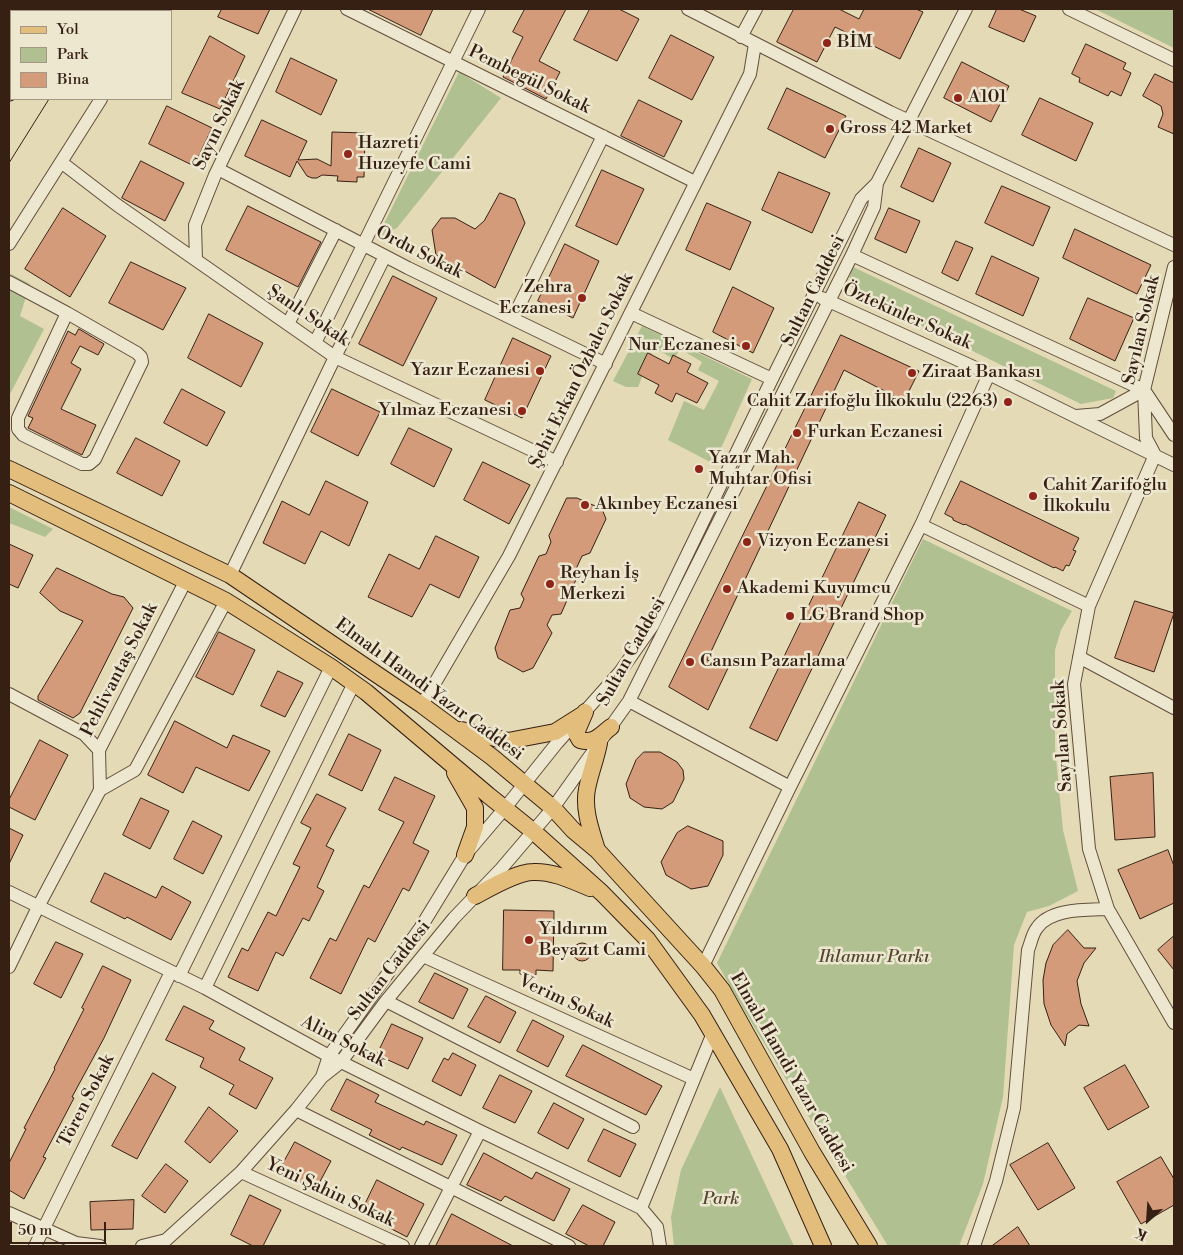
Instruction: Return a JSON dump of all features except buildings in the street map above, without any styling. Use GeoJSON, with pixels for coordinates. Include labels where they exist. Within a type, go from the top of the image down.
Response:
{"type":"FeatureCollection","features":[{"type":"Feature","properties":{"kind":"main road","name":"Elmalı Hamdi Yazır Caddesi"},"geometry":{"type":"LineString","coordinates":[[9,469],[230,575],[422,705],[492,757],[553,808],[573,830],[597,850],[704,966],[722,990],[812,1152],[869,1246]]}},
{"type":"Feature","properties":{"kind":"main road"},"geometry":{"type":"LineString","coordinates":[[9,493],[226,601],[331,667],[366,692],[534,832],[602,894],[646,938],[702,1015],[780,1149],[823,1246]]}},
{"type":"Feature","properties":{"kind":"main road"},"geometry":{"type":"LineString","coordinates":[[584,713],[576,733],[580,740],[588,742],[611,727]]}},
{"type":"Feature","properties":{"kind":"main road"},"geometry":{"type":"LineString","coordinates":[[452,727],[508,742],[554,732],[584,713]]}},
{"type":"Feature","properties":{"kind":"main road"},"geometry":{"type":"LineString","coordinates":[[597,850],[586,815],[586,790],[599,743]]}},
{"type":"Feature","properties":{"kind":"main road"},"geometry":{"type":"LineString","coordinates":[[448,760],[475,808],[475,827],[465,855]]}},
{"type":"Feature","properties":{"kind":"main road"},"geometry":{"type":"LineString","coordinates":[[475,896],[507,880],[532,872],[558,876],[602,894]]}},
{"type":"Feature","properties":{"kind":"street","name":"Sayın Sokak"},"geometry":{"type":"LineString","coordinates":[[196,260],[194,226],[218,169],[295,9]]}},
{"type":"Feature","properties":{"kind":"street","name":"Pembegül Sokak"},"geometry":{"type":"LineString","coordinates":[[347,9],[696,182]]}},
{"type":"Feature","properties":{"kind":"street"},"geometry":{"type":"LineString","coordinates":[[315,343],[479,9]]}},
{"type":"Feature","properties":{"kind":"street"},"geometry":{"type":"LineString","coordinates":[[688,9],[890,112],[1174,245]]}},
{"type":"Feature","properties":{"kind":"street"},"geometry":{"type":"LineString","coordinates":[[741,36],[756,9]]}},
{"type":"Feature","properties":{"kind":"street","name":"Sultan Caddesi"},"geometry":{"type":"LineString","coordinates":[[142,1246],[159,1244],[166,1240],[242,1172],[322,1077],[342,1062],[386,1001],[454,918],[534,832],[629,701],[852,255],[874,207],[878,183],[966,9]]}},
{"type":"Feature","properties":{"kind":"street"},"geometry":{"type":"LineString","coordinates":[[1069,9],[1174,60]]}},
{"type":"Feature","properties":{"kind":"street","name":"Şehit Erkan Özbalcı Sokak"},"geometry":{"type":"LineString","coordinates":[[422,705],[509,556],[606,364],[750,74],[755,44]]}},
{"type":"Feature","properties":{"kind":"street"},"geometry":{"type":"LineString","coordinates":[[9,244],[100,100]]}},
{"type":"Feature","properties":{"kind":"street"},"geometry":{"type":"LineString","coordinates":[[512,318],[604,136]]}},
{"type":"Feature","properties":{"kind":"street","name":"Şanlı Sokak"},"geometry":{"type":"LineString","coordinates":[[61,162],[117,205],[334,357],[556,462]]}},
{"type":"Feature","properties":{"kind":"street","name":"Ordu Sokak"},"geometry":{"type":"LineString","coordinates":[[218,169],[385,256],[606,364]]}},
{"type":"Feature","properties":{"kind":"street","name":"Sultan Caddesi"},"geometry":{"type":"LineString","coordinates":[[322,1077],[329,1056],[422,927],[465,855],[525,784],[556,743],[620,672],[653,625],[861,199],[878,183]]}},
{"type":"Feature","properties":{"kind":"street"},"geometry":{"type":"LineString","coordinates":[[288,324],[336,230]]}},
{"type":"Feature","properties":{"kind":"street"},"geometry":{"type":"LineString","coordinates":[[852,255],[1144,390],[1174,435]]}},
{"type":"Feature","properties":{"kind":"street"},"geometry":{"type":"LineString","coordinates":[[230,575],[334,357],[385,256]]}},
{"type":"Feature","properties":{"kind":"street","name":"Sayılan Sokak"},"geometry":{"type":"LineString","coordinates":[[1174,267],[1144,390],[1146,438],[1155,455],[1089,606],[1074,684],[1089,849],[1108,909],[1174,1022]]}},
{"type":"Feature","properties":{"kind":"street"},"geometry":{"type":"LineString","coordinates":[[9,282],[67,313],[138,352],[142,357],[142,362],[95,459],[89,464],[82,464],[23,435],[18,429],[18,418],[67,313]]}},
{"type":"Feature","properties":{"kind":"street","name":"Öztekinler Sokak"},"geometry":{"type":"LineString","coordinates":[[814,294],[989,374],[1174,465]]}},
{"type":"Feature","properties":{"kind":"street"},"geometry":{"type":"LineString","coordinates":[[631,312],[772,379]]}},
{"type":"Feature","properties":{"kind":"street"},"geometry":{"type":"LineString","coordinates":[[704,966],[790,787],[921,525],[989,374]]}},
{"type":"Feature","properties":{"kind":"street"},"geometry":{"type":"LineString","coordinates":[[1076,416],[1100,414],[1144,390]]}},
{"type":"Feature","properties":{"kind":"street"},"geometry":{"type":"LineString","coordinates":[[921,525],[1089,606]]}},
{"type":"Feature","properties":{"kind":"street","name":"Pehlivantaş Sokak"},"geometry":{"type":"LineString","coordinates":[[9,967],[38,907],[100,790],[99,750],[186,580]]}},
{"type":"Feature","properties":{"kind":"street"},"geometry":{"type":"LineString","coordinates":[[100,790],[135,770],[226,601]]}},
{"type":"Feature","properties":{"kind":"street"},"geometry":{"type":"LineString","coordinates":[[1079,657],[1174,708]]}},
{"type":"Feature","properties":{"kind":"street","name":"Tören Sokak"},"geometry":{"type":"LineString","coordinates":[[35,1246],[331,667]]}},
{"type":"Feature","properties":{"kind":"street"},"geometry":{"type":"LineString","coordinates":[[205,988],[354,683]]}},
{"type":"Feature","properties":{"kind":"street"},"geometry":{"type":"LineString","coordinates":[[9,694],[84,734],[99,750]]}},
{"type":"Feature","properties":{"kind":"street"},"geometry":{"type":"LineString","coordinates":[[629,701],[790,787]]}},
{"type":"Feature","properties":{"kind":"street","name":"Alim Sokak"},"geometry":{"type":"LineString","coordinates":[[9,892],[205,988],[329,1056],[641,1208],[657,1227],[660,1246]]}},
{"type":"Feature","properties":{"kind":"street"},"geometry":{"type":"LineString","coordinates":[[974,1246],[996,1181],[1014,1108],[1028,950],[1036,928],[1046,918],[1070,911],[1108,909]]}},
{"type":"Feature","properties":{"kind":"street","name":"Verim Sokak"},"geometry":{"type":"LineString","coordinates":[[423,956],[694,1080]]}},
{"type":"Feature","properties":{"kind":"street"},"geometry":{"type":"LineString","coordinates":[[386,1001],[633,1127]]}},
{"type":"Feature","properties":{"kind":"street"},"geometry":{"type":"LineString","coordinates":[[641,1208],[713,1033]]}},
{"type":"Feature","properties":{"kind":"street"},"geometry":{"type":"LineString","coordinates":[[296,1110],[569,1246]]}},
{"type":"Feature","properties":{"kind":"street"},"geometry":{"type":"LineString","coordinates":[[422,1246],[480,1131]]}},
{"type":"Feature","properties":{"kind":"street","name":"Yeni Şahin Sokak"},"geometry":{"type":"LineString","coordinates":[[242,1172],[403,1246]]}},
{"type":"Feature","properties":{"kind":"street"},"geometry":{"type":"LineString","coordinates":[[9,1213],[76,1243],[100,1246]]}},
{"type":"Feature","properties":{"kind":"green space"},"geometry":{"type":"Polygon","coordinates":[[[1095,9],[1174,9],[1174,48],[1095,9]]]}},
{"type":"Feature","properties":{"kind":"green space"},"geometry":{"type":"Polygon","coordinates":[[[459,72],[501,98],[397,228],[377,238],[459,72]]]}},
{"type":"Feature","properties":{"kind":"green space"},"geometry":{"type":"Polygon","coordinates":[[[853,267],[1116,391],[1113,398],[1081,404],[858,295],[850,282],[853,267]]]}},
{"type":"Feature","properties":{"kind":"green space"},"geometry":{"type":"Polygon","coordinates":[[[9,273],[30,284],[20,316],[44,329],[9,396],[9,273]]]}},
{"type":"Feature","properties":{"kind":"green space"},"geometry":{"type":"Polygon","coordinates":[[[642,326],[752,379],[714,464],[668,440],[684,401],[704,410],[719,381],[698,370],[702,362],[680,349],[674,359],[654,348],[638,387],[626,387],[613,381],[642,326]]]}},
{"type":"Feature","properties":{"kind":"green space"},"geometry":{"type":"Polygon","coordinates":[[[9,507],[53,529],[45,537],[9,523],[9,507]]]}},
{"type":"Feature","properties":{"kind":"green space","name":"Ihlamur Parkı"},"geometry":{"type":"Polygon","coordinates":[[[923,539],[1072,611],[1061,630],[1055,650],[1055,748],[1063,830],[1078,891],[1049,906],[1027,912],[1014,945],[1003,1097],[983,1184],[959,1246],[888,1246],[717,963],[923,539]]]}},
{"type":"Feature","properties":{"kind":"green space","name":"Park"},"geometry":{"type":"Polygon","coordinates":[[[720,1087],[794,1246],[674,1246],[671,1217],[681,1170],[720,1087]]]}},
{"type":"Feature","properties":{"kind":"tram line"},"geometry":{"type":"LineString","coordinates":[[9,163],[48,100]]}},
{"type":"Feature","properties":{"kind":"place","name":"BİM"},"geometry":{"type":"Point","coordinates":[827,43]}},
{"type":"Feature","properties":{"kind":"place","name":"A101"},"geometry":{"type":"Point","coordinates":[958,98]}},
{"type":"Feature","properties":{"kind":"place","name":"Gross 42 Market"},"geometry":{"type":"Point","coordinates":[830,129]}},
{"type":"Feature","properties":{"kind":"place","name":"Hazreti Huzeyfe Cami"},"geometry":{"type":"Point","coordinates":[348,154]}},
{"type":"Feature","properties":{"kind":"place","name":"Zehra Eczanesi"},"geometry":{"type":"Point","coordinates":[582,298]}},
{"type":"Feature","properties":{"kind":"place","name":"Nur Eczanesi"},"geometry":{"type":"Point","coordinates":[746,346]}},
{"type":"Feature","properties":{"kind":"place","name":"Yazır Eczanesi"},"geometry":{"type":"Point","coordinates":[540,371]}},
{"type":"Feature","properties":{"kind":"place","name":"Ziraat Bankası"},"geometry":{"type":"Point","coordinates":[912,373]}},
{"type":"Feature","properties":{"kind":"place","name":"Cahit Zarifoğlu İlkokulu (2263)"},"geometry":{"type":"Point","coordinates":[1008,402]}},
{"type":"Feature","properties":{"kind":"place","name":"Yılmaz Eczanesi"},"geometry":{"type":"Point","coordinates":[522,411]}},
{"type":"Feature","properties":{"kind":"place","name":"Furkan Eczanesi"},"geometry":{"type":"Point","coordinates":[797,433]}},
{"type":"Feature","properties":{"kind":"place","name":"Yazır Mah. Muhtar Ofisi"},"geometry":{"type":"Point","coordinates":[699,469]}},
{"type":"Feature","properties":{"kind":"place","name":"Cahit Zarifoğlu İlkokulu"},"geometry":{"type":"Point","coordinates":[1033,496]}},
{"type":"Feature","properties":{"kind":"place","name":"Akınbey Eczanesi"},"geometry":{"type":"Point","coordinates":[585,505]}},
{"type":"Feature","properties":{"kind":"place","name":"Vizyon Eczanesi"},"geometry":{"type":"Point","coordinates":[747,542]}},
{"type":"Feature","properties":{"kind":"place","name":"Reyhan İş Merkezi"},"geometry":{"type":"Point","coordinates":[550,584]}},
{"type":"Feature","properties":{"kind":"place","name":"Akademi Kuyumcu"},"geometry":{"type":"Point","coordinates":[727,589]}},
{"type":"Feature","properties":{"kind":"place","name":"LG Brand Shop"},"geometry":{"type":"Point","coordinates":[790,616]}},
{"type":"Feature","properties":{"kind":"place","name":"Cansın Pazarlama"},"geometry":{"type":"Point","coordinates":[690,662]}},
{"type":"Feature","properties":{"kind":"place","name":"Yıldırım Beyazıt Cami"},"geometry":{"type":"Point","coordinates":[529,940]}}]}
